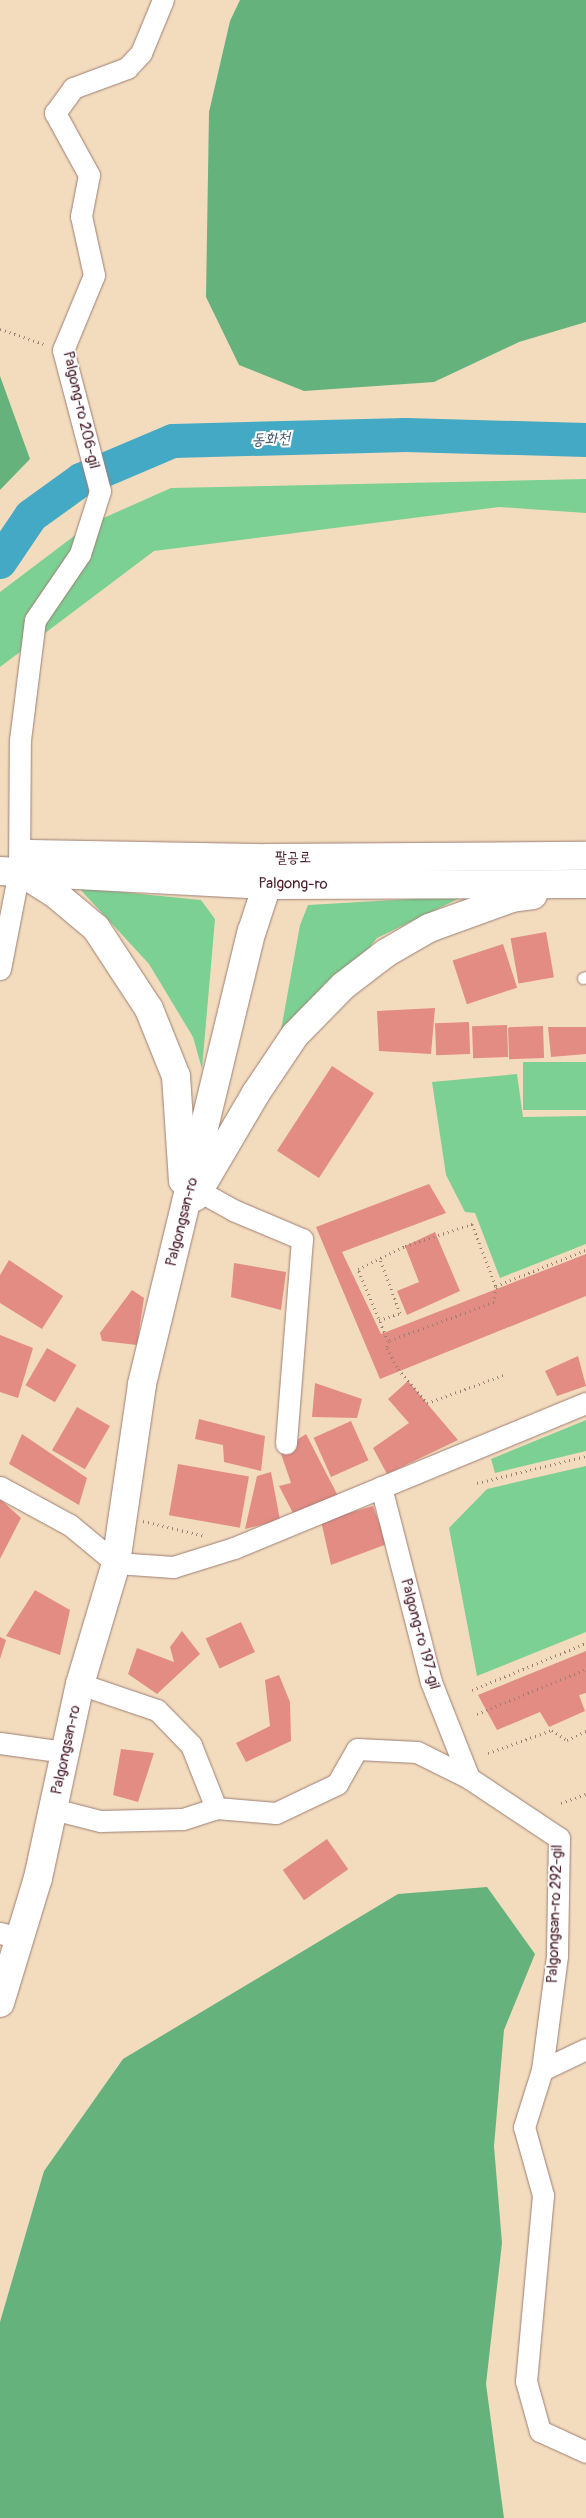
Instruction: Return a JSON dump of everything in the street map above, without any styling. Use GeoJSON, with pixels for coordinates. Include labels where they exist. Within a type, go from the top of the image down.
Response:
{"type":"FeatureCollection","features":[{"type":"Feature","properties":{"kind":"main road","name":"팔공로"},"geometry":{"type":"LineString","coordinates":[[10,863],[269,858],[586,856]]}},
{"type":"Feature","properties":{"kind":"main road","name":"Palgongsan-ro"},"geometry":{"type":"LineString","coordinates":[[0,2003],[10,1935],[38,1878],[80,1684],[116,1563],[142,1384],[252,931],[267,885],[269,858]]}},
{"type":"Feature","properties":{"kind":"main road","name":"Palgong-ro"},"geometry":{"type":"LineString","coordinates":[[10,863],[267,885],[586,886]]}},
{"type":"Feature","properties":{"kind":"main road"},"geometry":{"type":"LineString","coordinates":[[10,863],[53,892],[96,928],[157,1026],[176,1076],[184,1215]]}},
{"type":"Feature","properties":{"kind":"main road"},"geometry":{"type":"LineString","coordinates":[[184,1215],[256,1093],[295,1035],[343,986],[386,953],[429,928],[512,898],[586,886]]}},
{"type":"Feature","properties":{"kind":"street","name":"Palgong-ro 206-gil"},"geometry":{"type":"LineString","coordinates":[[0,969],[20,740],[35,620],[80,554],[100,491],[63,350],[94,275],[80,216],[89,175],[55,113],[73,88],[127,68],[141,53],[163,0]]}},
{"type":"Feature","properties":{"kind":"street"},"geometry":{"type":"LineString","coordinates":[[199,1191],[233,1210],[302,1238],[286,1443]]}},
{"type":"Feature","properties":{"kind":"street"},"geometry":{"type":"LineString","coordinates":[[0,1487],[70,1525],[116,1563],[173,1567],[243,1545],[586,1403]]}},
{"type":"Feature","properties":{"kind":"street","name":"Palgong-ro 197-gil"},"geometry":{"type":"LineString","coordinates":[[382,1487],[431,1682],[469,1778]]}},
{"type":"Feature","properties":{"kind":"street"},"geometry":{"type":"LineString","coordinates":[[80,1684],[157,1710],[191,1745],[216,1808]]}},
{"type":"Feature","properties":{"kind":"street"},"geometry":{"type":"LineString","coordinates":[[0,1742],[65,1752]]}},
{"type":"Feature","properties":{"kind":"street","name":"Palgongsan-ro 292-gil"},"geometry":{"type":"LineString","coordinates":[[53,1809],[100,1821],[183,1819],[216,1808],[276,1812],[337,1784],[358,1749],[417,1752],[469,1778],[558,1838],[557,1956],[542,2070],[524,2127],[543,2195],[526,2381],[540,2431],[586,2452]]}},
{"type":"Feature","properties":{"kind":"street"},"geometry":{"type":"LineString","coordinates":[[542,2070],[586,2049]]}},
{"type":"Feature","properties":{"kind":"path"},"geometry":{"type":"LineString","coordinates":[[0,329],[63,350]]}},
{"type":"Feature","properties":{"kind":"path"},"geometry":{"type":"LineString","coordinates":[[388,1341],[494,1302],[496,1286],[472,1224],[358,1269],[388,1341],[387,1348],[398,1369],[427,1403],[504,1375]]}},
{"type":"Feature","properties":{"kind":"path"},"geometry":{"type":"LineString","coordinates":[[496,1286],[586,1250]]}},
{"type":"Feature","properties":{"kind":"path"},"geometry":{"type":"LineString","coordinates":[[379,1320],[400,1313],[380,1259]]}},
{"type":"Feature","properties":{"kind":"path"},"geometry":{"type":"LineString","coordinates":[[477,1483],[586,1456]]}},
{"type":"Feature","properties":{"kind":"path"},"geometry":{"type":"LineString","coordinates":[[123,1517],[243,1545]]}},
{"type":"Feature","properties":{"kind":"path"},"geometry":{"type":"LineString","coordinates":[[472,1690],[586,1643]]}},
{"type":"Feature","properties":{"kind":"path"},"geometry":{"type":"LineString","coordinates":[[477,1714],[586,1669]]}},
{"type":"Feature","properties":{"kind":"path"},"geometry":{"type":"LineString","coordinates":[[488,1752],[552,1730],[567,1740],[586,1731]]}},
{"type":"Feature","properties":{"kind":"path"},"geometry":{"type":"LineString","coordinates":[[561,1803],[586,1794]]}},
{"type":"Feature","properties":{"kind":"green space"},"geometry":{"type":"Polygon","coordinates":[[[240,0],[586,0],[586,322],[519,342],[434,382],[304,391],[239,365],[206,297],[209,112],[230,21],[240,0]]]}},
{"type":"Feature","properties":{"kind":"green space"},"geometry":{"type":"Polygon","coordinates":[[[0,376],[30,459],[0,490],[0,376]]]}},
{"type":"Feature","properties":{"kind":"green space"},"geometry":{"type":"Polygon","coordinates":[[[586,479],[586,513],[499,507],[154,551],[0,667],[0,592],[90,524],[171,488],[586,479]]]}},
{"type":"Feature","properties":{"kind":"green space"},"geometry":{"type":"Polygon","coordinates":[[[79,888],[201,900],[215,919],[202,1069],[193,1037],[149,964],[79,888]]]}},
{"type":"Feature","properties":{"kind":"green space"},"geometry":{"type":"Polygon","coordinates":[[[464,896],[377,938],[318,1011],[281,1030],[300,925],[308,905],[464,896]]]}},
{"type":"Feature","properties":{"kind":"green space"},"geometry":{"type":"Polygon","coordinates":[[[523,1062],[586,1062],[586,1110],[523,1110],[523,1062]]]}},
{"type":"Feature","properties":{"kind":"green space"},"geometry":{"type":"Polygon","coordinates":[[[517,1074],[523,1117],[586,1116],[586,1244],[500,1278],[475,1213],[465,1212],[446,1175],[432,1082],[517,1074]]]}},
{"type":"Feature","properties":{"kind":"green space"},"geometry":{"type":"Polygon","coordinates":[[[586,1420],[586,1451],[495,1473],[491,1459],[586,1420]]]}},
{"type":"Feature","properties":{"kind":"green space"},"geometry":{"type":"Polygon","coordinates":[[[586,1466],[586,1632],[477,1676],[449,1528],[487,1489],[586,1466]]]}},
{"type":"Feature","properties":{"kind":"green space"},"geometry":{"type":"Polygon","coordinates":[[[487,1887],[535,1954],[504,2030],[494,2146],[502,2243],[486,2384],[504,2518],[0,2518],[0,2322],[44,2171],[123,2059],[398,1894],[487,1887]]]}},
{"type":"Feature","properties":{"kind":"building"},"geometry":{"type":"Polygon","coordinates":[[[546,932],[554,977],[519,984],[511,938],[546,932]]]}},
{"type":"Feature","properties":{"kind":"building"},"geometry":{"type":"Polygon","coordinates":[[[503,944],[517,988],[467,1004],[453,960],[503,944]]]}},
{"type":"Feature","properties":{"kind":"building"},"geometry":{"type":"Polygon","coordinates":[[[435,1008],[431,1054],[379,1051],[377,1011],[435,1008]]]}},
{"type":"Feature","properties":{"kind":"building"},"geometry":{"type":"Polygon","coordinates":[[[469,1022],[470,1054],[436,1055],[435,1023],[469,1022]]]}},
{"type":"Feature","properties":{"kind":"building"},"geometry":{"type":"Polygon","coordinates":[[[507,1025],[508,1057],[473,1058],[472,1026],[507,1025]]]}},
{"type":"Feature","properties":{"kind":"building"},"geometry":{"type":"Polygon","coordinates":[[[543,1026],[544,1058],[509,1059],[508,1027],[543,1026]]]}},
{"type":"Feature","properties":{"kind":"building"},"geometry":{"type":"Polygon","coordinates":[[[548,1027],[586,1027],[586,1054],[551,1057],[548,1027]]]}},
{"type":"Feature","properties":{"kind":"building"},"geometry":{"type":"Polygon","coordinates":[[[332,1066],[374,1093],[319,1178],[277,1151],[332,1066]]]}},
{"type":"Feature","properties":{"kind":"building"},"geometry":{"type":"Polygon","coordinates":[[[429,1184],[446,1213],[342,1252],[381,1334],[586,1254],[586,1296],[380,1379],[316,1227],[429,1184]]]}},
{"type":"Feature","properties":{"kind":"building"},"geometry":{"type":"Polygon","coordinates":[[[435,1232],[460,1291],[407,1315],[397,1291],[419,1282],[405,1246],[435,1232]]]}},
{"type":"Feature","properties":{"kind":"building"},"geometry":{"type":"Polygon","coordinates":[[[9,1260],[63,1296],[42,1329],[0,1303],[0,1275],[9,1260]]]}},
{"type":"Feature","properties":{"kind":"building"},"geometry":{"type":"Polygon","coordinates":[[[234,1263],[286,1272],[281,1310],[231,1297],[234,1263]]]}},
{"type":"Feature","properties":{"kind":"building"},"geometry":{"type":"Polygon","coordinates":[[[132,1290],[144,1298],[137,1345],[102,1341],[100,1333],[132,1290]]]}},
{"type":"Feature","properties":{"kind":"building"},"geometry":{"type":"Polygon","coordinates":[[[0,1335],[33,1348],[18,1398],[0,1392],[0,1335]]]}},
{"type":"Feature","properties":{"kind":"building"},"geometry":{"type":"Polygon","coordinates":[[[47,1348],[76,1365],[55,1402],[26,1385],[47,1348]]]}},
{"type":"Feature","properties":{"kind":"building"},"geometry":{"type":"Polygon","coordinates":[[[578,1356],[586,1386],[557,1396],[545,1371],[578,1356]]]}},
{"type":"Feature","properties":{"kind":"building"},"geometry":{"type":"Polygon","coordinates":[[[408,1381],[458,1440],[387,1474],[373,1448],[409,1423],[388,1399],[408,1381]]]}},
{"type":"Feature","properties":{"kind":"building"},"geometry":{"type":"Polygon","coordinates":[[[315,1383],[362,1399],[357,1418],[312,1417],[315,1383]]]}},
{"type":"Feature","properties":{"kind":"building"},"geometry":{"type":"Polygon","coordinates":[[[77,1407],[110,1426],[85,1469],[52,1450],[77,1407]]]}},
{"type":"Feature","properties":{"kind":"building"},"geometry":{"type":"Polygon","coordinates":[[[199,1419],[265,1436],[261,1471],[224,1462],[223,1445],[195,1439],[199,1419]]]}},
{"type":"Feature","properties":{"kind":"building"},"geometry":{"type":"Polygon","coordinates":[[[351,1421],[368,1460],[331,1477],[314,1438],[351,1421]]]}},
{"type":"Feature","properties":{"kind":"building"},"geometry":{"type":"Polygon","coordinates":[[[22,1434],[87,1478],[79,1505],[9,1464],[22,1434]]]}},
{"type":"Feature","properties":{"kind":"building"},"geometry":{"type":"Polygon","coordinates":[[[306,1434],[338,1496],[295,1517],[279,1486],[291,1483],[280,1451],[306,1434]]]}},
{"type":"Feature","properties":{"kind":"building"},"geometry":{"type":"Polygon","coordinates":[[[178,1464],[249,1477],[240,1528],[169,1515],[178,1464]]]}},
{"type":"Feature","properties":{"kind":"building"},"geometry":{"type":"Polygon","coordinates":[[[271,1472],[280,1520],[245,1529],[257,1476],[271,1472]]]}},
{"type":"Feature","properties":{"kind":"building"},"geometry":{"type":"Polygon","coordinates":[[[0,1499],[21,1518],[0,1559],[0,1499]]]}},
{"type":"Feature","properties":{"kind":"building"},"geometry":{"type":"Polygon","coordinates":[[[373,1506],[387,1544],[331,1565],[321,1521],[373,1506]]]}},
{"type":"Feature","properties":{"kind":"building"},"geometry":{"type":"Polygon","coordinates":[[[35,1590],[70,1610],[60,1655],[6,1636],[35,1590]]]}},
{"type":"Feature","properties":{"kind":"building"},"geometry":{"type":"Polygon","coordinates":[[[241,1622],[255,1652],[220,1668],[206,1638],[241,1622]]]}},
{"type":"Feature","properties":{"kind":"building"},"geometry":{"type":"Polygon","coordinates":[[[182,1631],[200,1654],[157,1694],[128,1674],[137,1648],[174,1662],[170,1647],[182,1631]]]}},
{"type":"Feature","properties":{"kind":"building"},"geometry":{"type":"Polygon","coordinates":[[[0,1637],[6,1640],[0,1659],[0,1637]]]}},
{"type":"Feature","properties":{"kind":"building"},"geometry":{"type":"Polygon","coordinates":[[[586,1651],[586,1693],[579,1695],[585,1711],[549,1727],[540,1712],[497,1730],[478,1695],[586,1651]]]}},
{"type":"Feature","properties":{"kind":"building"},"geometry":{"type":"Polygon","coordinates":[[[279,1675],[290,1702],[291,1741],[246,1762],[236,1743],[270,1726],[265,1680],[279,1675]]]}},
{"type":"Feature","properties":{"kind":"building"},"geometry":{"type":"Polygon","coordinates":[[[121,1749],[154,1753],[138,1802],[113,1795],[121,1749]]]}},
{"type":"Feature","properties":{"kind":"building"},"geometry":{"type":"Polygon","coordinates":[[[327,1839],[348,1869],[304,1900],[283,1870],[327,1839]]]}},
{"type":"Feature","properties":{"kind":"waterway","name":"동화천"},"geometry":{"type":"LineString","coordinates":[[0,562],[31,516],[81,480],[173,441],[406,435],[586,440]]}}]}
